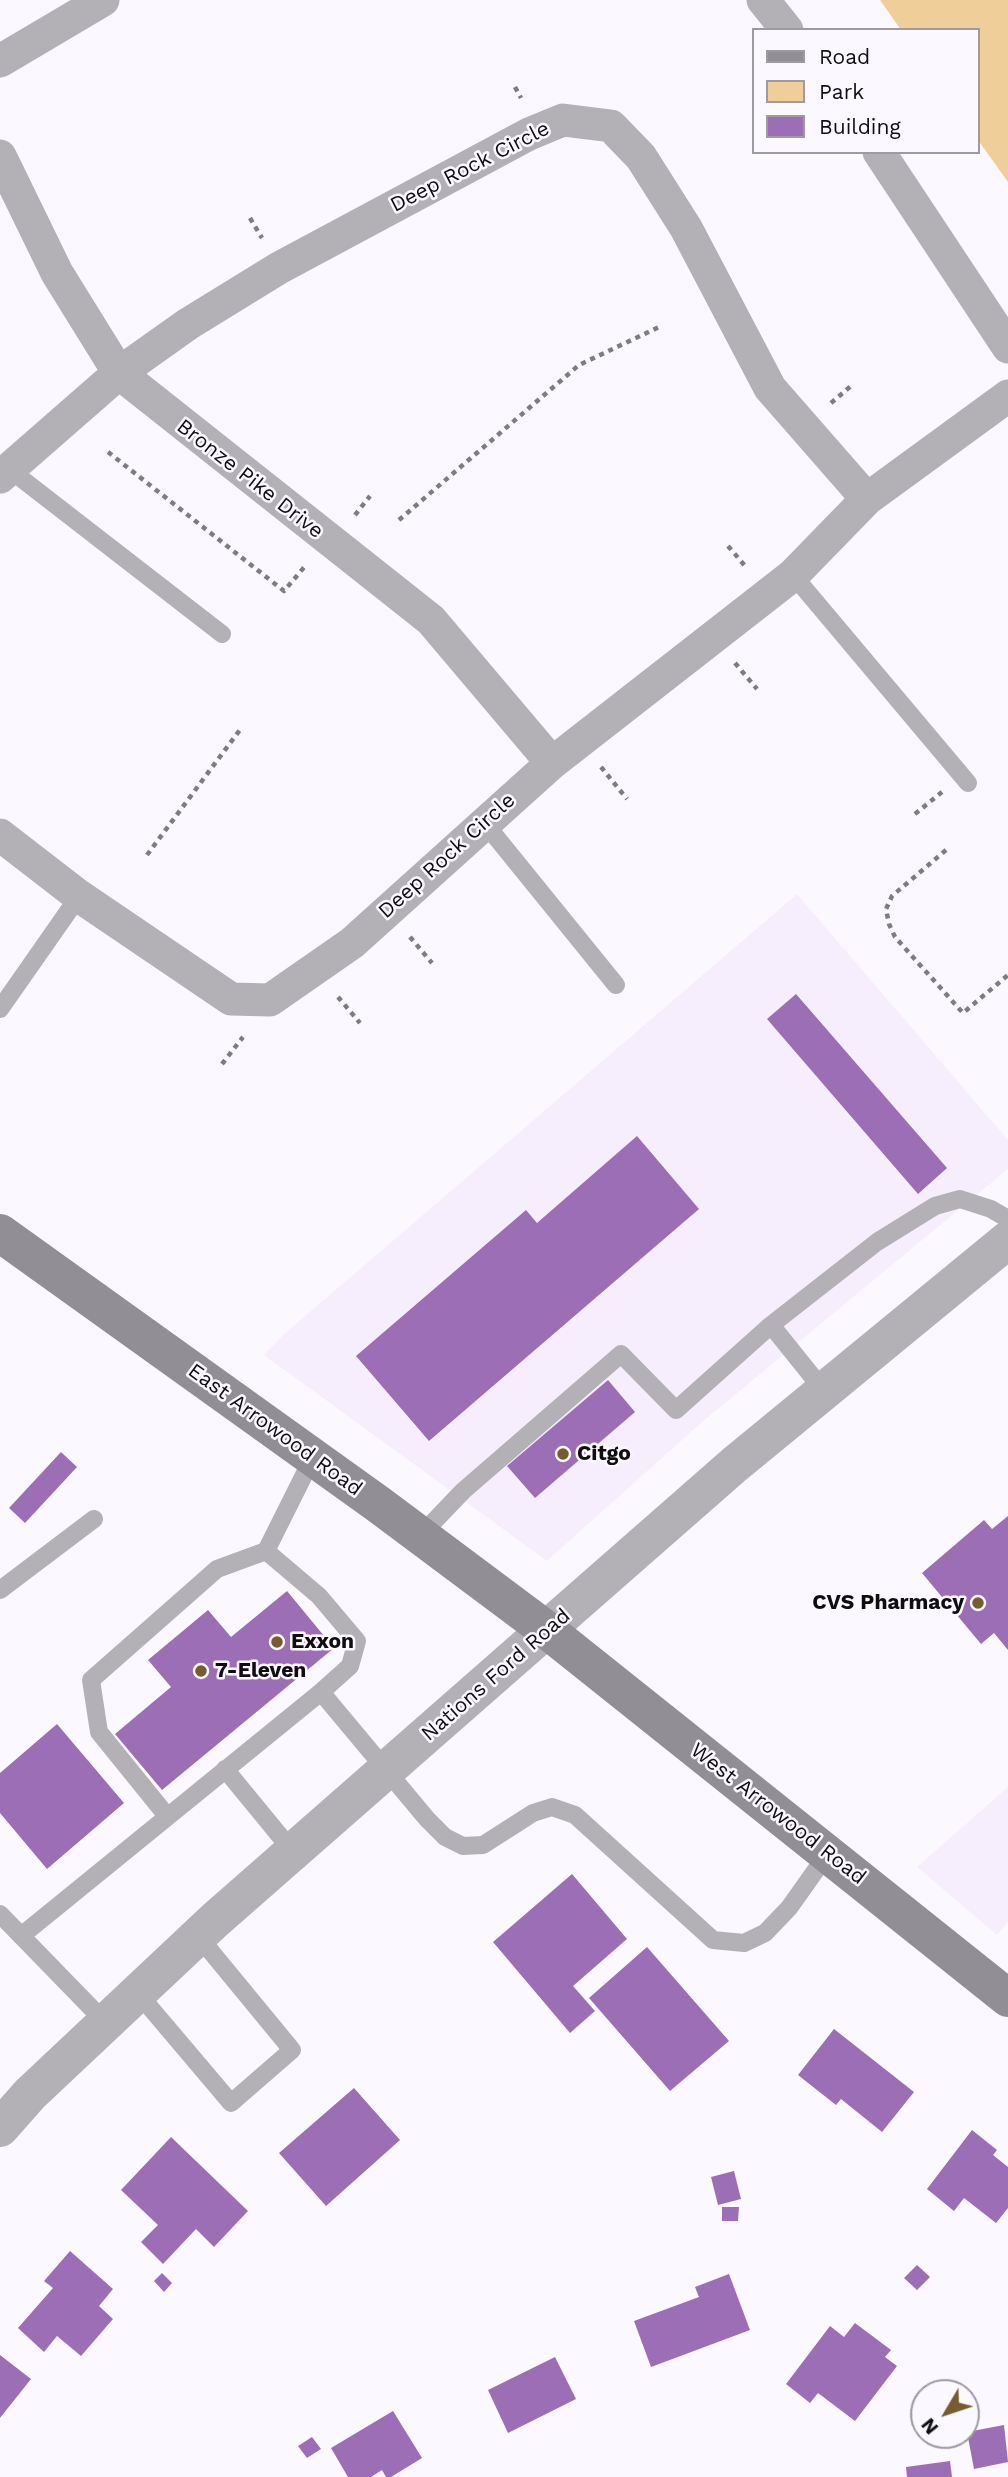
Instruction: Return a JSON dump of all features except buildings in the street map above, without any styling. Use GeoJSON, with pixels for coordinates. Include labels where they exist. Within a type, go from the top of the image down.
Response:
{"type":"FeatureCollection","features":[{"type":"Feature","properties":{"kind":"main road","name":"East Arrowood Road"},"geometry":{"type":"LineString","coordinates":[[0,1233],[313,1457],[548,1631]]}},
{"type":"Feature","properties":{"kind":"main road","name":"West Arrowood Road"},"geometry":{"type":"LineString","coordinates":[[548,1631],[1008,1998]]}},
{"type":"Feature","properties":{"kind":"street"},"geometry":{"type":"LineString","coordinates":[[0,61],[103,0]]}},
{"type":"Feature","properties":{"kind":"street"},"geometry":{"type":"LineString","coordinates":[[763,0],[786,28]]}},
{"type":"Feature","properties":{"kind":"street","name":"Deep Rock Circle"},"geometry":{"type":"LineString","coordinates":[[4,473],[119,373],[256,281],[529,134],[563,120],[611,126],[641,156],[686,228],[770,388],[867,499]]}},
{"type":"Feature","properties":{"kind":"street"},"geometry":{"type":"LineString","coordinates":[[879,154],[1008,347]]}},
{"type":"Feature","properties":{"kind":"street","name":"Bronze Pike Drive"},"geometry":{"type":"LineString","coordinates":[[0,156],[57,273],[119,373],[431,620],[551,762]]}},
{"type":"Feature","properties":{"kind":"street","name":"Deep Rock Circle"},"geometry":{"type":"LineString","coordinates":[[0,835],[79,896],[231,999],[270,1000],[352,943],[483,821],[551,762],[793,575],[867,499],[1008,396]]}},
{"type":"Feature","properties":{"kind":"street","name":"Nations Ford Road"},"geometry":{"type":"LineString","coordinates":[[0,2128],[30,2094],[137,1992],[387,1770],[734,1465],[1008,1240]]}},
{"type":"Feature","properties":{"kind":"lane"},"geometry":{"type":"LineString","coordinates":[[4,473],[222,634]]}},
{"type":"Feature","properties":{"kind":"lane"},"geometry":{"type":"LineString","coordinates":[[793,575],[968,783]]}},
{"type":"Feature","properties":{"kind":"lane"},"geometry":{"type":"LineString","coordinates":[[483,821],[616,985]]}},
{"type":"Feature","properties":{"kind":"lane"},"geometry":{"type":"LineString","coordinates":[[0,1009],[79,896]]}},
{"type":"Feature","properties":{"kind":"lane"},"geometry":{"type":"LineString","coordinates":[[420,1535],[463,1491],[621,1354],[676,1410],[771,1325],[877,1242],[935,1206],[960,1199],[990,1209],[1008,1219]]}},
{"type":"Feature","properties":{"kind":"lane"},"geometry":{"type":"LineString","coordinates":[[771,1325],[824,1391]]}},
{"type":"Feature","properties":{"kind":"lane"},"geometry":{"type":"LineString","coordinates":[[167,1816],[99,1732],[91,1680],[217,1569],[266,1551],[313,1457]]}},
{"type":"Feature","properties":{"kind":"lane"},"geometry":{"type":"LineString","coordinates":[[0,1590],[94,1520]]}},
{"type":"Feature","properties":{"kind":"lane"},"geometry":{"type":"LineString","coordinates":[[21,1936],[351,1666],[357,1641],[318,1596],[266,1551]]}},
{"type":"Feature","properties":{"kind":"lane"},"geometry":{"type":"LineString","coordinates":[[321,1692],[445,1837],[463,1846],[483,1845],[533,1813],[552,1807],[575,1815],[713,1940],[744,1943],[765,1933],[789,1908],[828,1853]]}},
{"type":"Feature","properties":{"kind":"lane"},"geometry":{"type":"LineString","coordinates":[[225,1769],[294,1853]]}},
{"type":"Feature","properties":{"kind":"lane"},"geometry":{"type":"LineString","coordinates":[[0,1913],[105,2022]]}},
{"type":"Feature","properties":{"kind":"lane"},"geometry":{"type":"LineString","coordinates":[[137,1992],[231,2103],[292,2050],[199,1937]]}},
{"type":"Feature","properties":{"kind":"path"},"geometry":{"type":"LineString","coordinates":[[399,520],[579,365],[659,327]]}},
{"type":"Feature","properties":{"kind":"path"},"geometry":{"type":"LineString","coordinates":[[108,452],[284,592],[309,562]]}},
{"type":"Feature","properties":{"kind":"path"},"geometry":{"type":"LineString","coordinates":[[147,855],[242,727]]}},
{"type":"Feature","properties":{"kind":"path"},"geometry":{"type":"LineString","coordinates":[[946,850],[892,896],[886,909],[895,937],[963,1013],[1008,975]]}},
{"type":"Feature","properties":{"kind":"shaded area"},"geometry":{"type":"Polygon","coordinates":[[[797,894],[1008,1140],[1008,1169],[702,1422],[547,1561],[264,1355],[283,1335],[797,894]]]}},
{"type":"Feature","properties":{"kind":"shaded area"},"geometry":{"type":"Polygon","coordinates":[[[1008,1787],[1008,1922],[997,1935],[917,1867],[1008,1787]]]}},
{"type":"Feature","properties":{"kind":"green space"},"geometry":{"type":"Polygon","coordinates":[[[880,0],[1008,0],[1008,182],[980,143],[980,28],[900,28],[880,0]]]}},
{"type":"Feature","properties":{"kind":"place","name":"Citgo"},"geometry":{"type":"Point","coordinates":[563,1454]}},
{"type":"Feature","properties":{"kind":"place","name":"CVS Pharmacy"},"geometry":{"type":"Point","coordinates":[978,1603]}},
{"type":"Feature","properties":{"kind":"place","name":"Exxon"},"geometry":{"type":"Point","coordinates":[277,1642]}},
{"type":"Feature","properties":{"kind":"place","name":"7-Eleven"},"geometry":{"type":"Point","coordinates":[201,1671]}}]}
